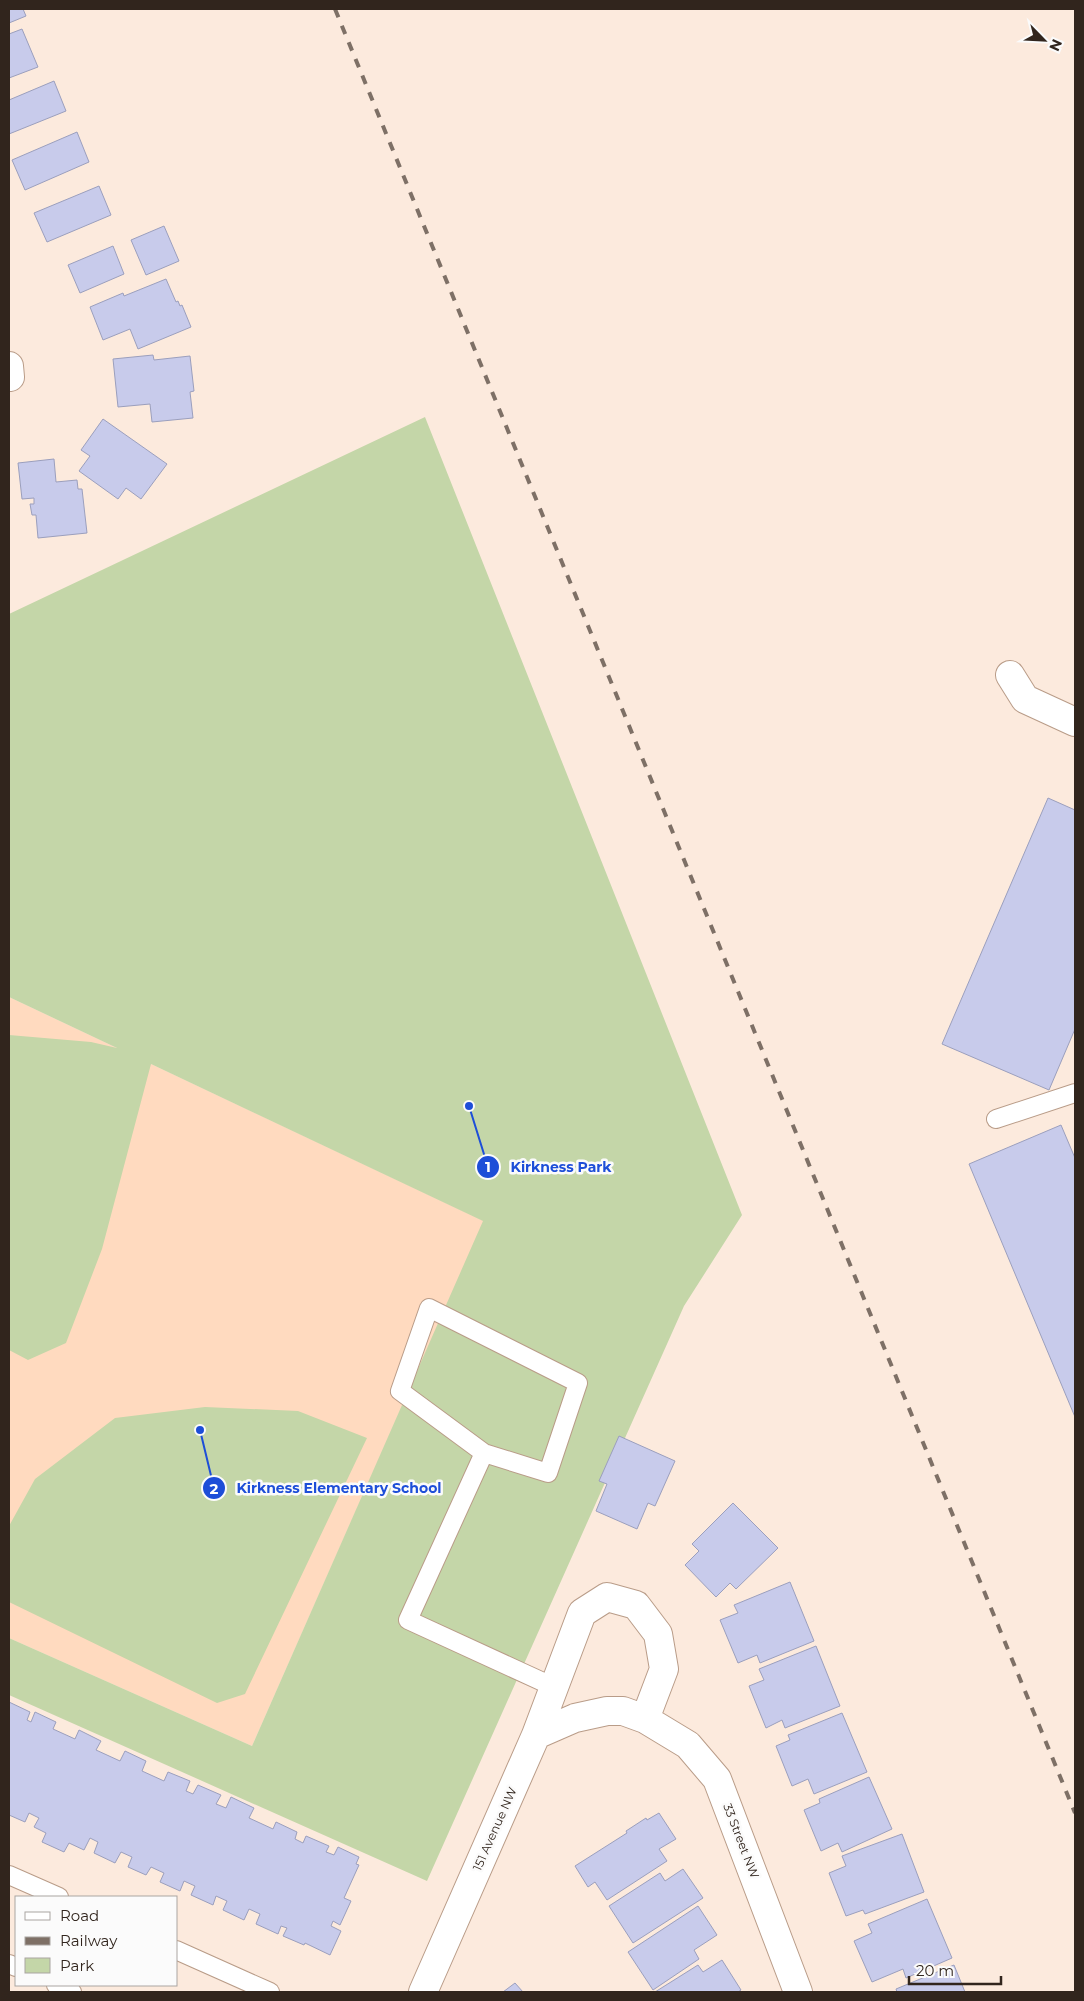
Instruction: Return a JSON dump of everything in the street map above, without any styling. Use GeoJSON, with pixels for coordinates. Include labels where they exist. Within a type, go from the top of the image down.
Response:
{"type":"FeatureCollection","features":[{"type":"Feature","properties":{"kind":"street"},"geometry":{"type":"LineString","coordinates":[[1010,675],[1025,699],[1075,722]]}},
{"type":"Feature","properties":{"kind":"street"},"geometry":{"type":"LineString","coordinates":[[536,1735],[582,1613],[607,1597],[636,1605],[658,1634],[664,1669],[645,1719]]}},
{"type":"Feature","properties":{"kind":"street","name":"33 Street NW"},"geometry":{"type":"LineString","coordinates":[[536,1735],[575,1718],[607,1711],[622,1711],[645,1719],[688,1745],[717,1779],[798,1992]]}},
{"type":"Feature","properties":{"kind":"street","name":"151 Avenue NW"},"geometry":{"type":"LineString","coordinates":[[424,1992],[536,1735]]}},
{"type":"Feature","properties":{"kind":"lane"},"geometry":{"type":"LineString","coordinates":[[996,1119],[1075,1093]]}},
{"type":"Feature","properties":{"kind":"lane"},"geometry":{"type":"LineString","coordinates":[[430,1308],[578,1383],[548,1473],[484,1453],[400,1391],[430,1308]]}},
{"type":"Feature","properties":{"kind":"lane"},"geometry":{"type":"LineString","coordinates":[[484,1453],[408,1620],[554,1686]]}},
{"type":"Feature","properties":{"kind":"lane"},"geometry":{"type":"LineString","coordinates":[[9,1875],[57,1896]]}},
{"type":"Feature","properties":{"kind":"lane"},"geometry":{"type":"LineString","coordinates":[[178,1951],[270,1992]]}},
{"type":"Feature","properties":{"kind":"lane"},"geometry":{"type":"LineString","coordinates":[[58,1986],[72,1992]]}},
{"type":"Feature","properties":{"kind":"shaded area"},"geometry":{"type":"Polygon","coordinates":[[[9,997],[484,1221],[252,1746],[9,1638],[9,997]]]}},
{"type":"Feature","properties":{"kind":"green space"},"geometry":{"type":"Polygon","coordinates":[[[425,417],[742,1215],[684,1306],[427,1881],[9,1695],[9,1638],[252,1746],[483,1221],[151,1064],[102,1249],[66,1343],[28,1360],[9,1350],[9,1035],[91,1042],[117,1048],[9,997],[9,614],[425,417]]]}},
{"type":"Feature","properties":{"kind":"green space"},"geometry":{"type":"Polygon","coordinates":[[[205,1407],[298,1411],[367,1438],[245,1694],[217,1703],[9,1602],[9,1526],[35,1479],[115,1418],[205,1407]]]}},
{"type":"Feature","properties":{"kind":"building"},"geometry":{"type":"Polygon","coordinates":[[[9,9],[23,9],[26,16],[9,23],[9,9]]]}},
{"type":"Feature","properties":{"kind":"building"},"geometry":{"type":"Polygon","coordinates":[[[22,29],[38,67],[9,78],[9,34],[22,29]]]}},
{"type":"Feature","properties":{"kind":"building"},"geometry":{"type":"Polygon","coordinates":[[[54,81],[66,111],[9,134],[9,100],[54,81]]]}},
{"type":"Feature","properties":{"kind":"building"},"geometry":{"type":"Polygon","coordinates":[[[77,132],[89,162],[25,190],[12,160],[77,132]]]}},
{"type":"Feature","properties":{"kind":"building"},"geometry":{"type":"Polygon","coordinates":[[[99,186],[111,215],[47,242],[34,213],[99,186]]]}},
{"type":"Feature","properties":{"kind":"building"},"geometry":{"type":"Polygon","coordinates":[[[164,226],[179,261],[146,275],[131,240],[164,226]]]}},
{"type":"Feature","properties":{"kind":"building"},"geometry":{"type":"Polygon","coordinates":[[[113,246],[124,274],[80,293],[68,265],[113,246]]]}},
{"type":"Feature","properties":{"kind":"building"},"geometry":{"type":"Polygon","coordinates":[[[166,279],[176,302],[178,301],[180,306],[182,305],[191,327],[138,349],[130,329],[103,340],[90,307],[123,293],[124,296],[166,279]]]}},
{"type":"Feature","properties":{"kind":"building"},"geometry":{"type":"Polygon","coordinates":[[[153,355],[154,360],[190,356],[194,391],[190,392],[193,418],[152,422],[150,404],[118,407],[113,359],[153,355]]]}},
{"type":"Feature","properties":{"kind":"building"},"geometry":{"type":"Polygon","coordinates":[[[103,419],[167,464],[141,499],[126,488],[118,499],[79,471],[90,456],[81,450],[103,419]]]}},
{"type":"Feature","properties":{"kind":"building"},"geometry":{"type":"Polygon","coordinates":[[[54,459],[56,482],[77,480],[78,489],[82,489],[87,533],[38,538],[36,515],[32,515],[30,504],[34,504],[34,498],[22,499],[18,463],[54,459]]]}},
{"type":"Feature","properties":{"kind":"building"},"geometry":{"type":"Polygon","coordinates":[[[1048,798],[1075,810],[1075,1029],[1049,1090],[942,1044],[1048,798]]]}},
{"type":"Feature","properties":{"kind":"building"},"geometry":{"type":"Polygon","coordinates":[[[1061,1125],[1075,1158],[1075,1417],[969,1164],[1061,1125]]]}},
{"type":"Feature","properties":{"kind":"building"},"geometry":{"type":"Polygon","coordinates":[[[619,1436],[675,1461],[655,1506],[648,1503],[637,1529],[596,1511],[607,1484],[599,1481],[619,1436]]]}},
{"type":"Feature","properties":{"kind":"building"},"geometry":{"type":"Polygon","coordinates":[[[733,1503],[778,1548],[736,1589],[730,1583],[716,1597],[685,1565],[699,1551],[692,1544],[733,1503]]]}},
{"type":"Feature","properties":{"kind":"building"},"geometry":{"type":"Polygon","coordinates":[[[790,1582],[814,1641],[760,1663],[757,1655],[738,1663],[720,1620],[738,1613],[734,1605],[790,1582]]]}},
{"type":"Feature","properties":{"kind":"building"},"geometry":{"type":"Polygon","coordinates":[[[816,1646],[840,1706],[785,1728],[782,1720],[766,1728],[749,1686],[764,1680],[759,1669],[816,1646]]]}},
{"type":"Feature","properties":{"kind":"building"},"geometry":{"type":"Polygon","coordinates":[[[9,1702],[30,1712],[27,1720],[31,1722],[35,1712],[56,1722],[53,1729],[75,1739],[79,1730],[101,1741],[96,1750],[120,1761],[125,1751],[146,1761],[142,1771],[164,1781],[168,1772],[190,1781],[186,1791],[193,1794],[198,1785],[221,1795],[216,1804],[226,1808],[231,1797],[254,1808],[249,1818],[273,1829],[276,1822],[297,1832],[295,1839],[303,1843],[306,1836],[329,1846],[326,1852],[334,1855],[338,1847],[359,1857],[356,1864],[359,1865],[344,1898],[351,1901],[340,1925],[333,1921],[331,1926],[341,1931],[330,1955],[305,1943],[304,1945],[283,1936],[287,1928],[281,1926],[278,1934],[256,1924],[260,1914],[249,1909],[244,1920],[223,1910],[227,1901],[216,1896],[213,1905],[191,1895],[195,1886],[184,1881],[180,1891],[160,1882],[164,1873],[151,1867],[146,1875],[128,1867],[132,1857],[121,1852],[115,1863],[94,1853],[98,1842],[90,1838],[84,1850],[69,1843],[64,1852],[42,1842],[46,1833],[34,1827],[39,1818],[29,1813],[25,1822],[9,1815],[9,1702]]]}},
{"type":"Feature","properties":{"kind":"building"},"geometry":{"type":"Polygon","coordinates":[[[842,1713],[867,1772],[814,1794],[808,1779],[792,1786],[776,1746],[790,1740],[788,1735],[842,1713]]]}},
{"type":"Feature","properties":{"kind":"building"},"geometry":{"type":"Polygon","coordinates":[[[869,1777],[892,1829],[842,1852],[838,1843],[821,1851],[804,1810],[820,1803],[819,1799],[869,1777]]]}},
{"type":"Feature","properties":{"kind":"building"},"geometry":{"type":"Polygon","coordinates":[[[659,1813],[676,1839],[659,1849],[667,1861],[607,1900],[595,1882],[588,1887],[575,1866],[627,1833],[626,1831],[646,1818],[647,1820],[659,1813]]]}},
{"type":"Feature","properties":{"kind":"building"},"geometry":{"type":"Polygon","coordinates":[[[902,1834],[924,1892],[865,1914],[863,1910],[846,1916],[829,1873],[846,1866],[842,1856],[902,1834]]]}},
{"type":"Feature","properties":{"kind":"building"},"geometry":{"type":"Polygon","coordinates":[[[683,1869],[703,1898],[633,1943],[609,1906],[660,1873],[665,1881],[683,1869]]]}},
{"type":"Feature","properties":{"kind":"building"},"geometry":{"type":"Polygon","coordinates":[[[927,1899],[952,1958],[906,1978],[903,1969],[872,1982],[854,1941],[872,1933],[868,1924],[927,1899]]]}},
{"type":"Feature","properties":{"kind":"building"},"geometry":{"type":"Polygon","coordinates":[[[698,1906],[717,1935],[694,1950],[699,1959],[653,1990],[628,1952],[698,1906]]]}},
{"type":"Feature","properties":{"kind":"building"},"geometry":{"type":"Polygon","coordinates":[[[722,1960],[741,1990],[738,1992],[655,1992],[698,1965],[703,1972],[722,1960]]]}},
{"type":"Feature","properties":{"kind":"building"},"geometry":{"type":"Polygon","coordinates":[[[954,1965],[965,1992],[897,1992],[896,1989],[954,1965]]]}},
{"type":"Feature","properties":{"kind":"building"},"geometry":{"type":"Polygon","coordinates":[[[515,1983],[523,1992],[503,1992],[515,1983]]]}},
{"type":"Feature","properties":{"kind":"railway"},"geometry":{"type":"LineString","coordinates":[[335,9],[1075,1813]]}},
{"type":"Feature","properties":{"kind":"place","name":"Kirkness Park"},"geometry":{"type":"Point","coordinates":[469,1106]}},
{"type":"Feature","properties":{"kind":"place","name":"Kirkness Elementary School"},"geometry":{"type":"Point","coordinates":[200,1430]}}]}
